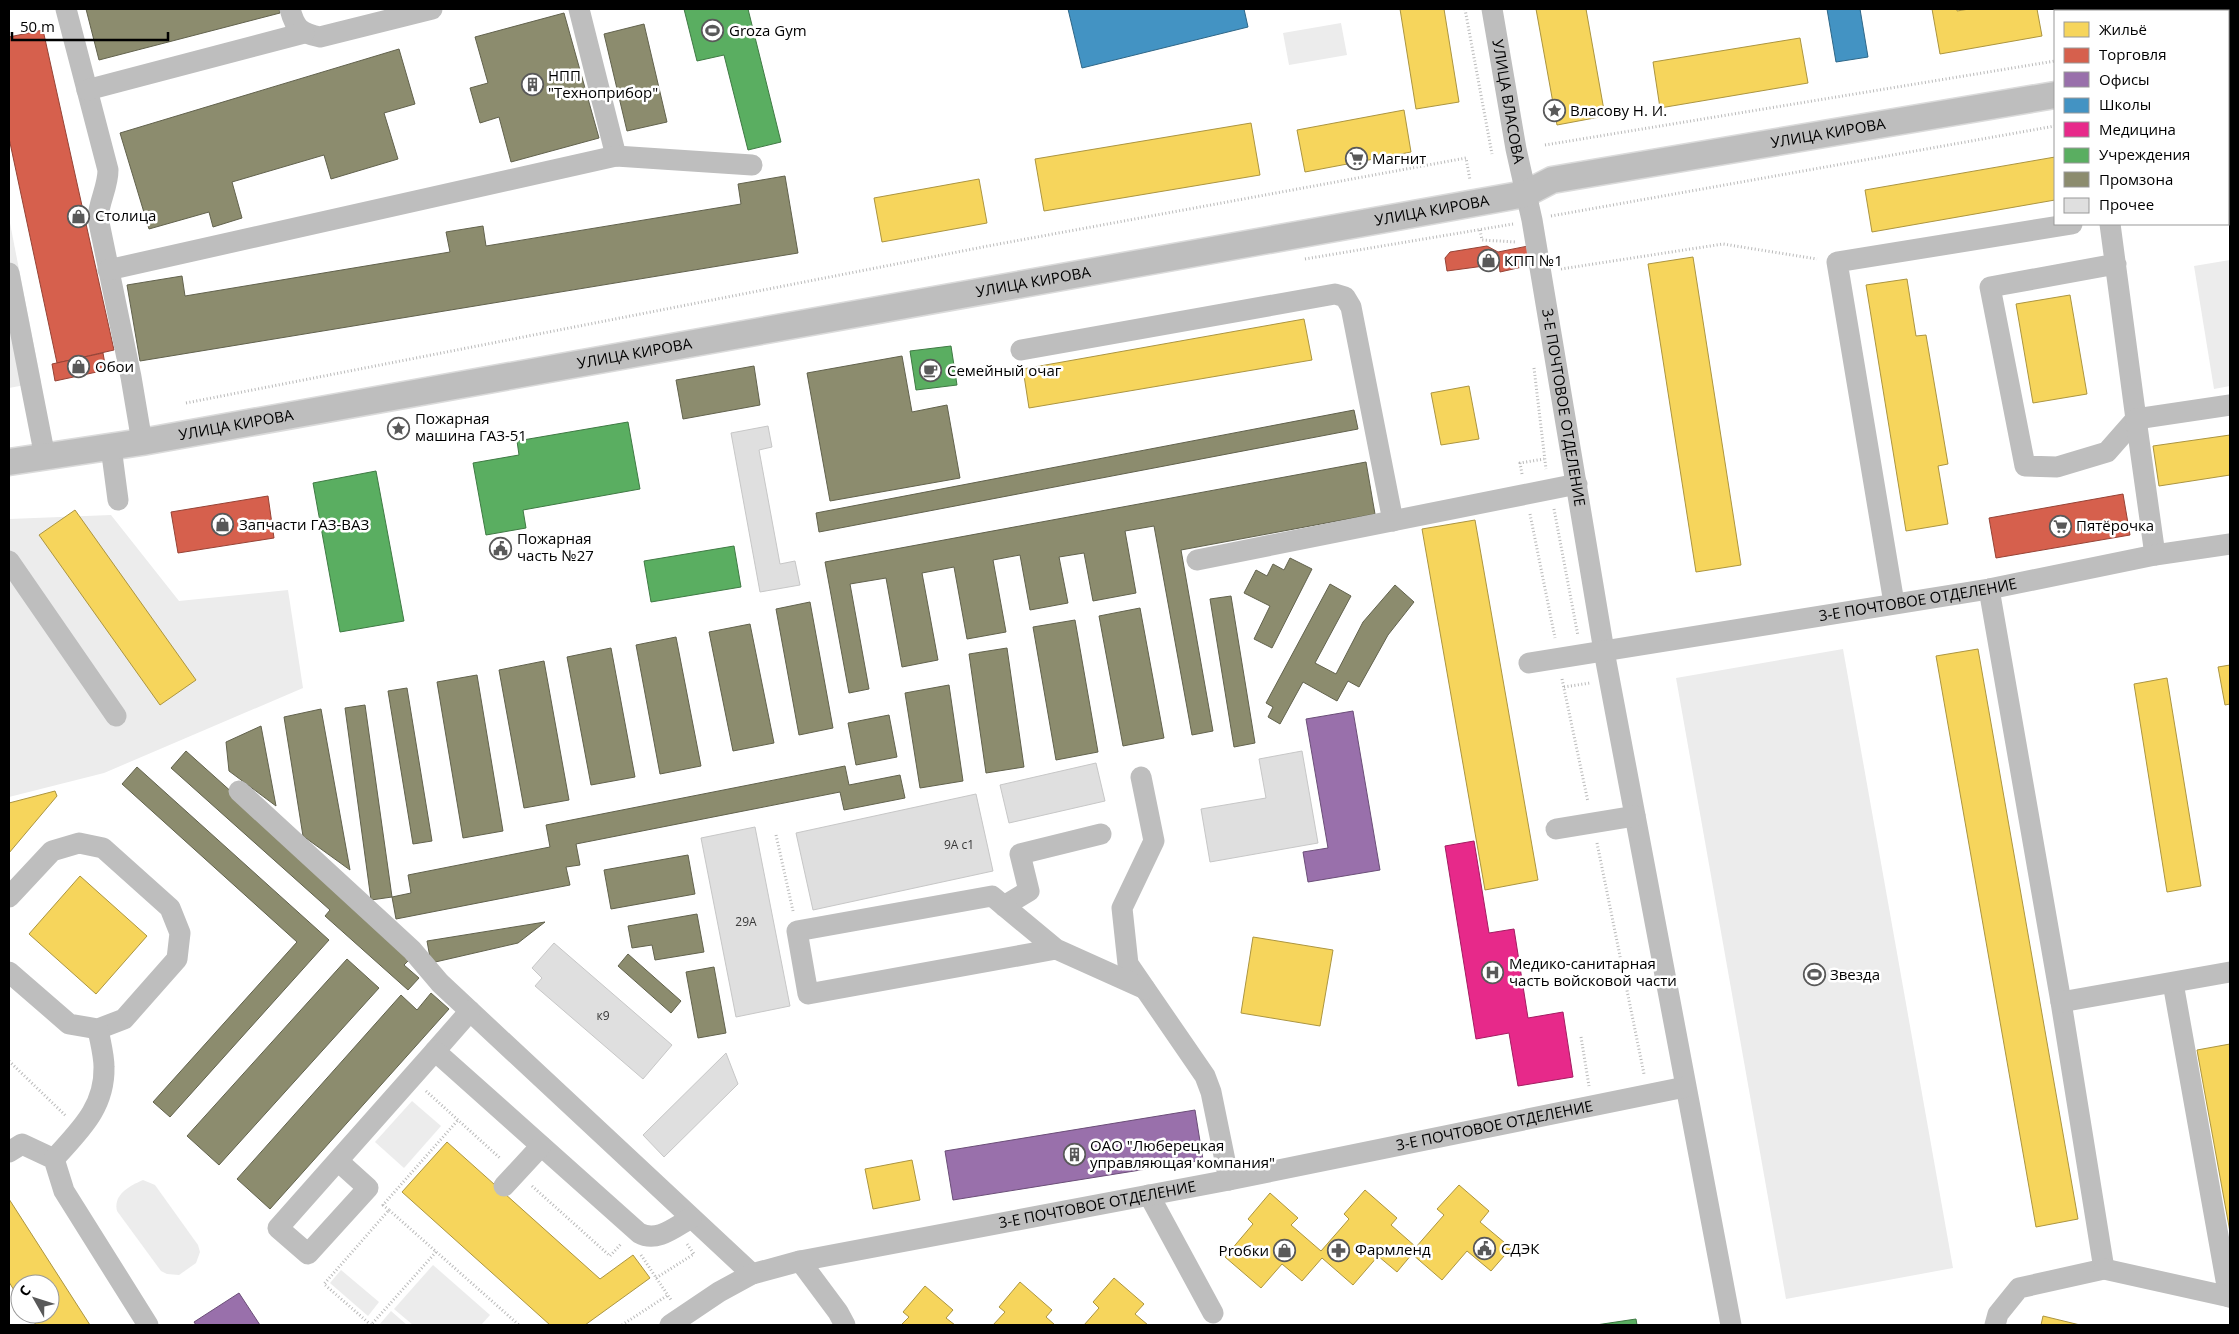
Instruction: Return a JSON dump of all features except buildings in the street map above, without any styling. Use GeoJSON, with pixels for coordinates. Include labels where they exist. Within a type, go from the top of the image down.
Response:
{"type":"FeatureCollection","features":[{"type":"Feature","properties":{"kind":"main road","name":"УЛИЦА КИРОВА"},"geometry":{"type":"LineString","coordinates":[[9,462],[142,442],[1474,204],[1525,194],[1552,180],[2054,94]]}},
{"type":"Feature","properties":{"kind":"street"},"geometry":{"type":"LineString","coordinates":[[66,9],[108,170],[108,179],[98,208],[98,218],[131,377],[142,442]]}},
{"type":"Feature","properties":{"kind":"street"},"geometry":{"type":"LineString","coordinates":[[290,9],[294,22],[304,33]]}},
{"type":"Feature","properties":{"kind":"street"},"geometry":{"type":"LineString","coordinates":[[87,90],[304,33],[320,37],[432,9]]}},
{"type":"Feature","properties":{"kind":"street"},"geometry":{"type":"LineString","coordinates":[[579,9],[616,156]]}},
{"type":"Feature","properties":{"kind":"street","name":"УЛИЦА ВЛАСОВА"},"geometry":{"type":"LineString","coordinates":[[1492,9],[1525,194]]}},
{"type":"Feature","properties":{"kind":"street"},"geometry":{"type":"LineString","coordinates":[[108,270],[616,156],[752,164]]}},
{"type":"Feature","properties":{"kind":"street","name":"3-Е ПОЧТОВОЕ ОТДЕЛЕНИЕ"},"geometry":{"type":"LineString","coordinates":[[1525,194],[1532,220],[1541,272],[1604,652],[1731,1325]]}},
{"type":"Feature","properties":{"kind":"street"},"geometry":{"type":"LineString","coordinates":[[1894,603],[1837,262],[2066,225]]}},
{"type":"Feature","properties":{"kind":"street"},"geometry":{"type":"LineString","coordinates":[[2110,225],[2155,555]]}},
{"type":"Feature","properties":{"kind":"street"},"geometry":{"type":"LineString","coordinates":[[2116,264],[1990,288],[2025,466],[2057,467],[2107,452],[2136,419],[2230,405]]}},
{"type":"Feature","properties":{"kind":"street"},"geometry":{"type":"LineString","coordinates":[[9,273],[45,457]]}},
{"type":"Feature","properties":{"kind":"street"},"geometry":{"type":"LineString","coordinates":[[1021,350],[1336,294],[1345,297],[1351,307],[1393,521]]}},
{"type":"Feature","properties":{"kind":"street"},"geometry":{"type":"LineString","coordinates":[[111,447],[118,500]]}},
{"type":"Feature","properties":{"kind":"street"},"geometry":{"type":"LineString","coordinates":[[1197,560],[1577,484]]}},
{"type":"Feature","properties":{"kind":"street","name":"3-Е ПОЧТОВОЕ ОТДЕЛЕНИЕ"},"geometry":{"type":"LineString","coordinates":[[1604,652],[1894,603],[1989,589],[2155,555],[2230,544]]}},
{"type":"Feature","properties":{"kind":"street"},"geometry":{"type":"LineString","coordinates":[[9,561],[116,716]]}},
{"type":"Feature","properties":{"kind":"street"},"geometry":{"type":"LineString","coordinates":[[1989,589],[2061,1002],[2104,1269]]}},
{"type":"Feature","properties":{"kind":"street"},"geometry":{"type":"LineString","coordinates":[[1529,663],[1604,652]]}},
{"type":"Feature","properties":{"kind":"street"},"geometry":{"type":"LineString","coordinates":[[1141,777],[1154,842],[1122,908],[1128,964],[1205,1076],[1211,1092],[1229,1180]]}},
{"type":"Feature","properties":{"kind":"street"},"geometry":{"type":"LineString","coordinates":[[238,791],[412,950],[440,984],[752,1274]]}},
{"type":"Feature","properties":{"kind":"street"},"geometry":{"type":"LineString","coordinates":[[1556,829],[1635,816]]}},
{"type":"Feature","properties":{"kind":"street"},"geometry":{"type":"LineString","coordinates":[[1004,906],[1029,891],[1020,854],[1101,834]]}},
{"type":"Feature","properties":{"kind":"street"},"geometry":{"type":"LineString","coordinates":[[9,897],[52,851],[79,843],[103,848],[170,908],[180,933],[178,959],[124,1019],[98,1029],[69,1024],[9,972]]}},
{"type":"Feature","properties":{"kind":"street"},"geometry":{"type":"LineString","coordinates":[[1056,949],[808,994],[797,931],[992,896],[1056,949],[1145,989]]}},
{"type":"Feature","properties":{"kind":"street"},"geometry":{"type":"LineString","coordinates":[[2061,1002],[2230,972]]}},
{"type":"Feature","properties":{"kind":"street"},"geometry":{"type":"LineString","coordinates":[[1995,1325],[1998,1314],[2018,1288],[2104,1269],[2230,1297],[2173,983]]}},
{"type":"Feature","properties":{"kind":"street"},"geometry":{"type":"LineString","coordinates":[[338,1161],[470,1011]]}},
{"type":"Feature","properties":{"kind":"street"},"geometry":{"type":"LineString","coordinates":[[54,1159],[81,1130],[99,1103],[104,1067],[98,1029]]}},
{"type":"Feature","properties":{"kind":"street"},"geometry":{"type":"LineString","coordinates":[[436,1051],[639,1233],[648,1238],[657,1237],[691,1218]]}},
{"type":"Feature","properties":{"kind":"street","name":"3-Е ПОЧТОВОЕ ОТДЕЛЕНИЕ"},"geometry":{"type":"LineString","coordinates":[[670,1325],[696,1319],[719,1292],[752,1274],[800,1261],[1229,1180],[1685,1087]]}},
{"type":"Feature","properties":{"kind":"street"},"geometry":{"type":"LineString","coordinates":[[9,1152],[22,1144],[54,1159],[64,1191],[148,1325]]}},
{"type":"Feature","properties":{"kind":"street"},"geometry":{"type":"LineString","coordinates":[[504,1186],[541,1146]]}},
{"type":"Feature","properties":{"kind":"street"},"geometry":{"type":"LineString","coordinates":[[1149,1195],[1213,1321]]}},
{"type":"Feature","properties":{"kind":"street"},"geometry":{"type":"LineString","coordinates":[[800,1261],[845,1325]]}},
{"type":"Feature","properties":{"kind":"path"},"geometry":{"type":"LineString","coordinates":[[1465,9],[1492,154]]}},
{"type":"Feature","properties":{"kind":"path"},"geometry":{"type":"LineString","coordinates":[[1545,145],[2054,61]]}},
{"type":"Feature","properties":{"kind":"path"},"geometry":{"type":"LineString","coordinates":[[186,403],[988,246],[1466,158],[1482,240],[1520,243]]}},
{"type":"Feature","properties":{"kind":"path"},"geometry":{"type":"LineString","coordinates":[[1541,272],[1723,244],[1837,262]]}},
{"type":"Feature","properties":{"kind":"path"},"geometry":{"type":"LineString","coordinates":[[1533,362],[1544,459],[1579,644]]}},
{"type":"Feature","properties":{"kind":"path"},"geometry":{"type":"LineString","coordinates":[[1544,459],[1520,463],[1558,658],[1648,1094]]}},
{"type":"Feature","properties":{"kind":"path"},"geometry":{"type":"LineString","coordinates":[[776,835],[797,931]]}},
{"type":"Feature","properties":{"kind":"path"},"geometry":{"type":"LineString","coordinates":[[1581,1037],[1592,1105]]}},
{"type":"Feature","properties":{"kind":"path"},"geometry":{"type":"LineString","coordinates":[[9,1061],[81,1130]]}},
{"type":"Feature","properties":{"kind":"path"},"geometry":{"type":"LineString","coordinates":[[458,1120],[383,1205],[519,1325]]}},
{"type":"Feature","properties":{"kind":"path"},"geometry":{"type":"LineString","coordinates":[[389,1210],[324,1284],[371,1325],[436,1252]]}},
{"type":"Feature","properties":{"kind":"path"},"geometry":{"type":"LineString","coordinates":[[622,1325],[668,1295]]}},
{"type":"Feature","properties":{"kind":"shaded area"},"geometry":{"type":"Polygon","coordinates":[[[1341,23],[1347,55],[1289,65],[1283,33],[1341,23]]]}},
{"type":"Feature","properties":{"kind":"shaded area"},"geometry":{"type":"Polygon","coordinates":[[[9,218],[41,382],[9,388],[9,218]]]}},
{"type":"Feature","properties":{"kind":"shaded area"},"geometry":{"type":"Polygon","coordinates":[[[2230,260],[2230,386],[2214,389],[2194,266],[2230,260]]]}},
{"type":"Feature","properties":{"kind":"shaded area"},"geometry":{"type":"Polygon","coordinates":[[[111,515],[179,601],[288,590],[303,688],[104,773],[9,797],[9,519],[111,515]]]}},
{"type":"Feature","properties":{"kind":"shaded area","name":"Звезда"},"geometry":{"type":"Polygon","coordinates":[[[1843,649],[1953,1268],[1786,1299],[1676,678],[1843,649]]]}},
{"type":"Feature","properties":{"kind":"shaded area"},"geometry":{"type":"Polygon","coordinates":[[[412,1101],[441,1126],[404,1168],[375,1142],[412,1101]]]}},
{"type":"Feature","properties":{"kind":"shaded area"},"geometry":{"type":"Polygon","coordinates":[[[143,1180],[155,1185],[198,1245],[200,1252],[196,1263],[179,1275],[167,1274],[161,1271],[117,1211],[117,1200],[123,1192],[143,1180]]]}},
{"type":"Feature","properties":{"kind":"shaded area"},"geometry":{"type":"Polygon","coordinates":[[[433,1265],[490,1315],[481,1325],[413,1325],[394,1309],[433,1265]]]}},
{"type":"Feature","properties":{"kind":"shaded area"},"geometry":{"type":"Polygon","coordinates":[[[341,1270],[379,1302],[368,1316],[330,1283],[341,1270]]]}},
{"type":"Feature","properties":{"kind":"shaded area"},"geometry":{"type":"Polygon","coordinates":[[[391,1311],[407,1325],[379,1325],[391,1311]]]}},
{"type":"Feature","properties":{"kind":"place","name":"Groza Gym"},"geometry":{"type":"Point","coordinates":[713,31]}},
{"type":"Feature","properties":{"kind":"place","name":"НПП \"Техноприбор\""},"geometry":{"type":"Point","coordinates":[532,85]}},
{"type":"Feature","properties":{"kind":"place","name":"Власову Н. И."},"geometry":{"type":"Point","coordinates":[1554,111]}},
{"type":"Feature","properties":{"kind":"place","name":"Магнит"},"geometry":{"type":"Point","coordinates":[1356,159]}},
{"type":"Feature","properties":{"kind":"place","name":"Столица"},"geometry":{"type":"Point","coordinates":[79,216]}},
{"type":"Feature","properties":{"kind":"place","name":"КПП №1"},"geometry":{"type":"Point","coordinates":[1488,261]}},
{"type":"Feature","properties":{"kind":"place","name":"Обои"},"geometry":{"type":"Point","coordinates":[79,367]}},
{"type":"Feature","properties":{"kind":"place","name":"Семейный очаг"},"geometry":{"type":"Point","coordinates":[931,371]}},
{"type":"Feature","properties":{"kind":"place","name":"Пожарная машина ГАЗ-51"},"geometry":{"type":"Point","coordinates":[399,428]}},
{"type":"Feature","properties":{"kind":"place","name":"Запчасти ГАЗ-ВАЗ"},"geometry":{"type":"Point","coordinates":[223,525]}},
{"type":"Feature","properties":{"kind":"place","name":"Пятёрочка"},"geometry":{"type":"Point","coordinates":[2060,526]}},
{"type":"Feature","properties":{"kind":"place","name":"Пожарная часть №27"},"geometry":{"type":"Point","coordinates":[501,548]}},
{"type":"Feature","properties":{"kind":"place","name":"Медико-санитарная часть войсковой части"},"geometry":{"type":"Point","coordinates":[1493,973]}},
{"type":"Feature","properties":{"kind":"place","name":"Звезда"},"geometry":{"type":"Point","coordinates":[1814,975]}},
{"type":"Feature","properties":{"kind":"place","name":"ОАО \"Люберецкая управляющая компания\""},"geometry":{"type":"Point","coordinates":[1074,1155]}},
{"type":"Feature","properties":{"kind":"place","name":"СДЭК"},"geometry":{"type":"Point","coordinates":[1485,1249]}},
{"type":"Feature","properties":{"kind":"place","name":"Фармленд"},"geometry":{"type":"Point","coordinates":[1339,1250]}},
{"type":"Feature","properties":{"kind":"place","name":"Proбки"},"geometry":{"type":"Point","coordinates":[1285,1251]}}]}
